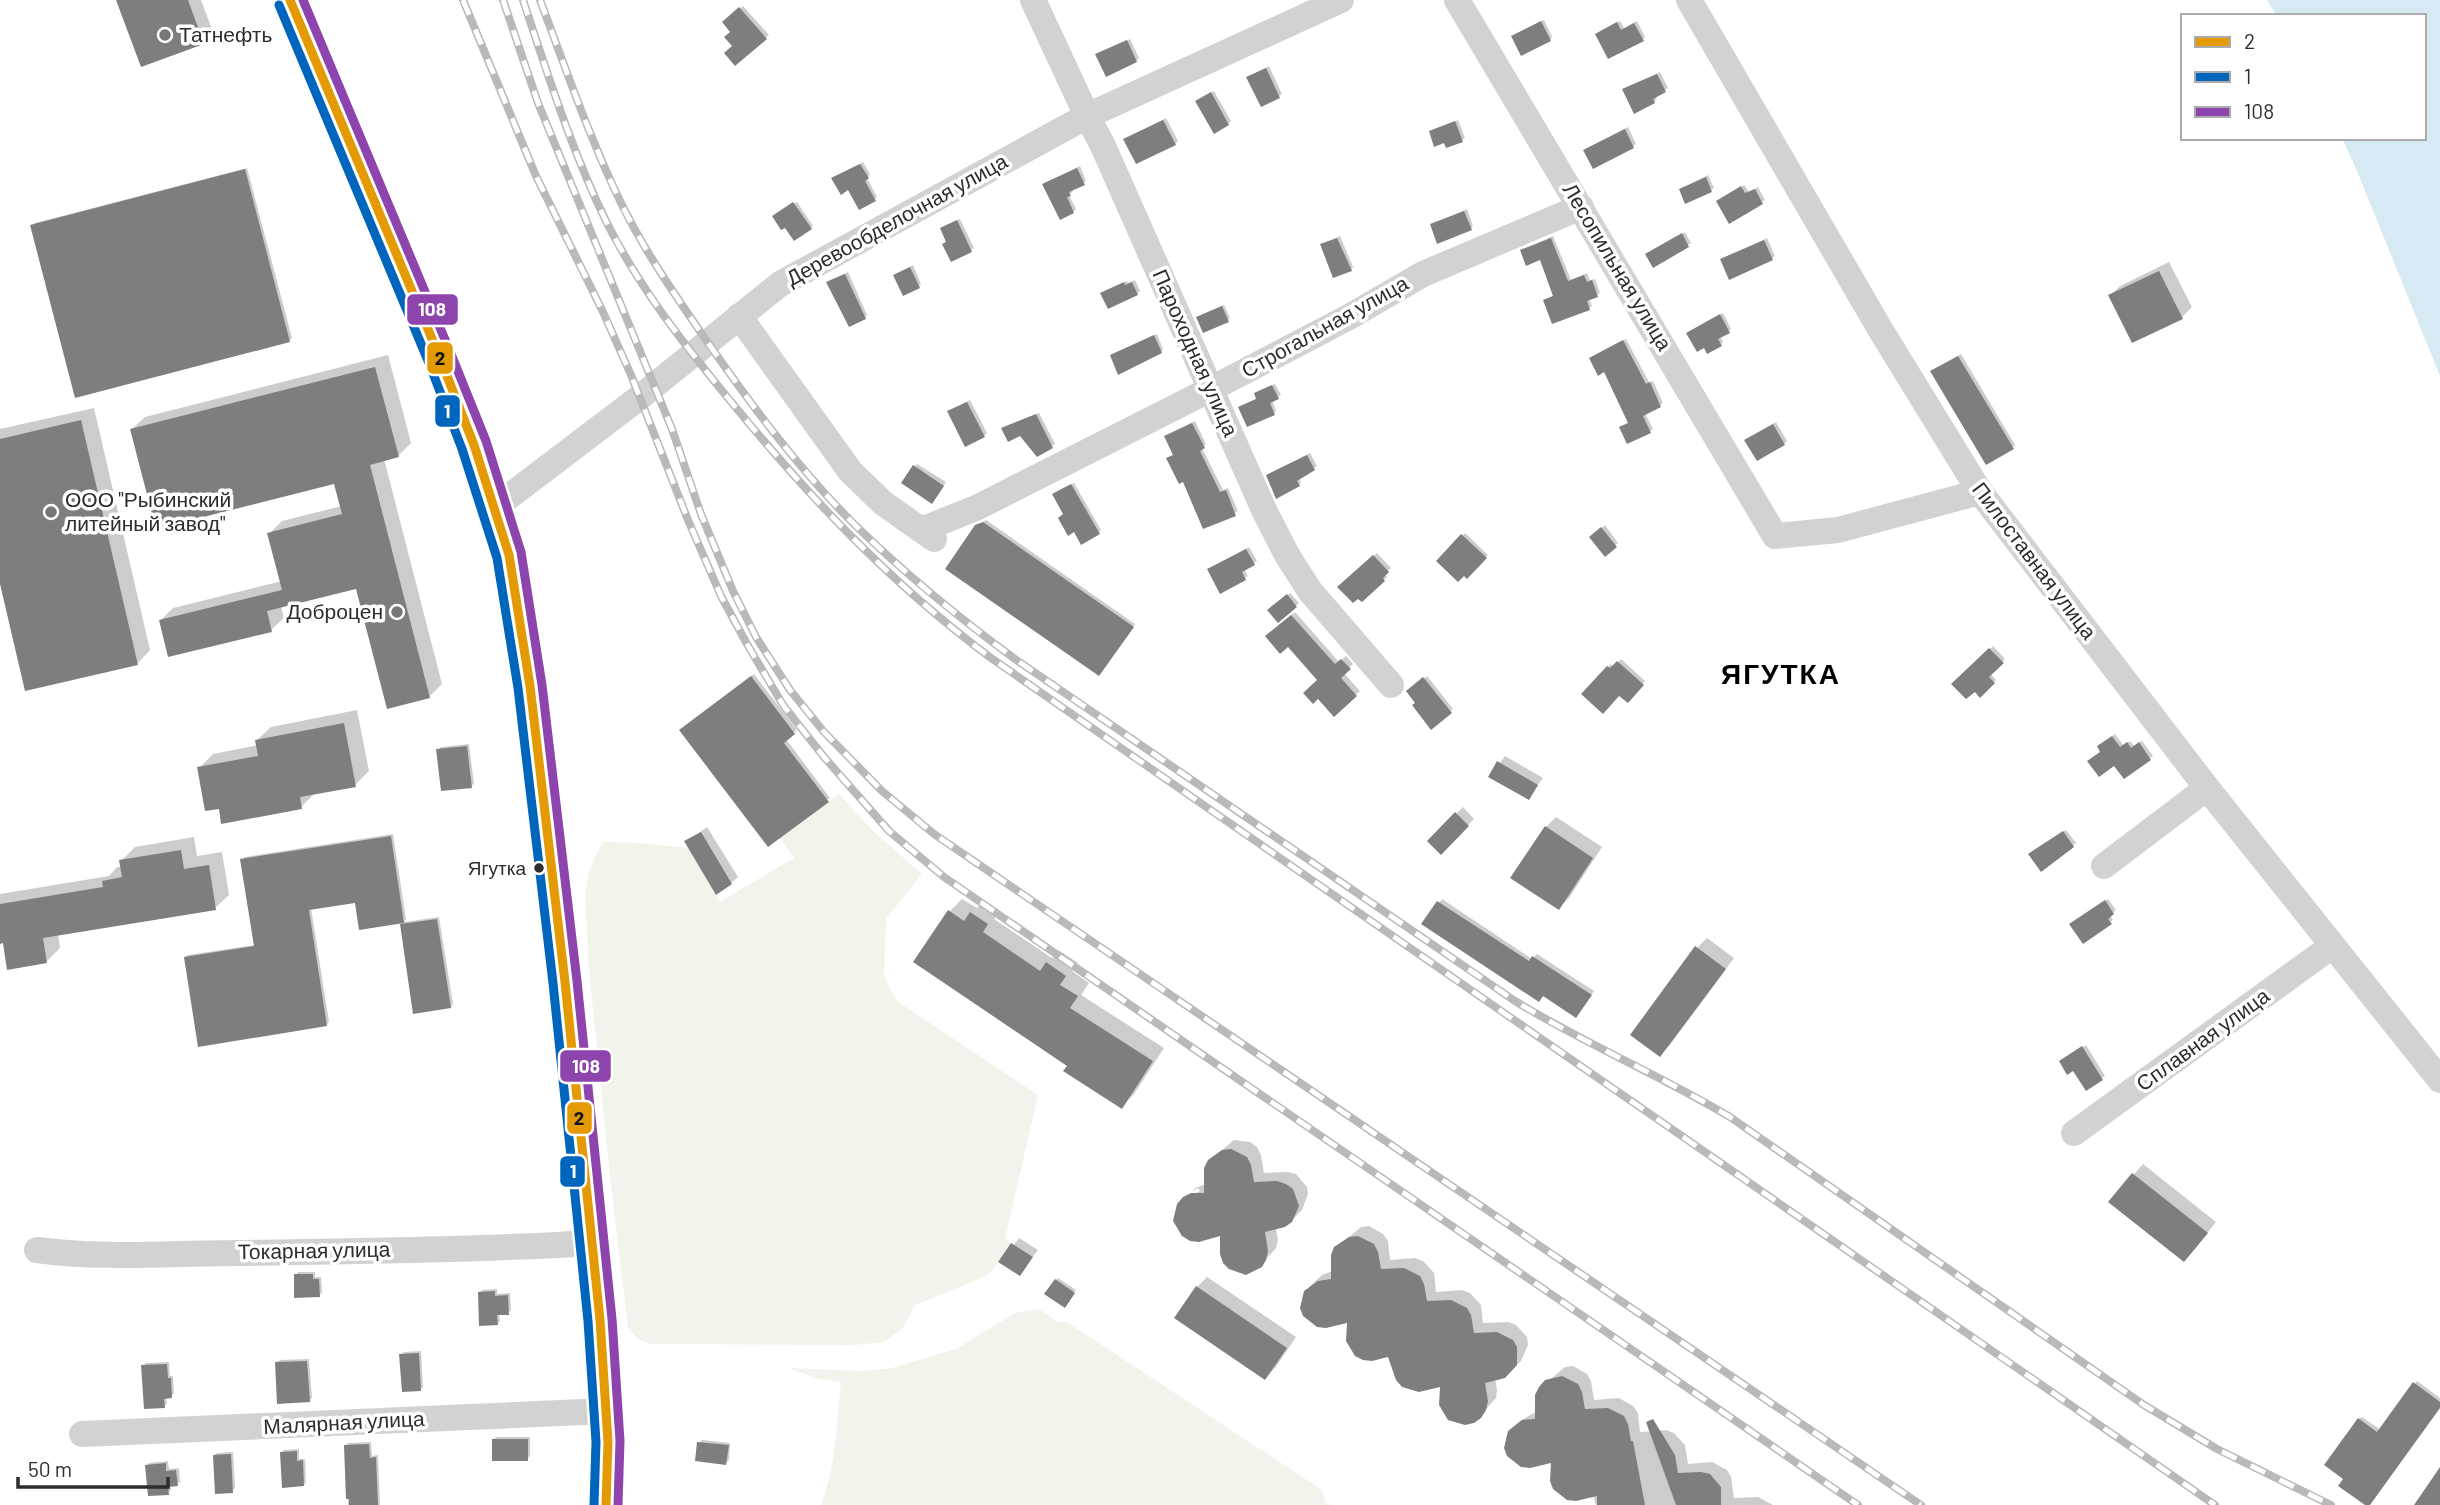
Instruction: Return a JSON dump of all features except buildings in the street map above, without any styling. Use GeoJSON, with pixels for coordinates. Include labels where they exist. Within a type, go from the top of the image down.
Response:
{"type":"FeatureCollection","features":[{"type":"Feature","properties":{"kind":"street"},"geometry":{"type":"LineString","coordinates":[[290,0],[440,358],[474,445],[509,555],[530,686],[565,982],[604,1356],[608,1476],[606,1505]]}},
{"type":"Feature","properties":{"kind":"street","name":"Пароходная улица"},"geometry":{"type":"LineString","coordinates":[[1033,0],[1103,146],[1287,555],[1310,590],[1391,685]]}},
{"type":"Feature","properties":{"kind":"street","name":"Деревообделочная улица"},"geometry":{"type":"LineString","coordinates":[[494,508],[640,397],[780,284],[1087,116],[1341,0]]}},
{"type":"Feature","properties":{"kind":"street","name":"Лесопильная улица"},"geometry":{"type":"LineString","coordinates":[[1457,0],[1775,536],[1838,530],[1980,492]]}},
{"type":"Feature","properties":{"kind":"street","name":"Пилоставная улица"},"geometry":{"type":"LineString","coordinates":[[1689,0],[1873,317],[1980,492],[2207,788],[2440,1080]]}},
{"type":"Feature","properties":{"kind":"street","name":"Строгальная улица"},"geometry":{"type":"LineString","coordinates":[[739,316],[850,471],[883,503],[928,535],[1349,317],[1423,274],[1581,207]]}},
{"type":"Feature","properties":{"kind":"street"},"geometry":{"type":"LineString","coordinates":[[2104,866],[2207,788]]}},
{"type":"Feature","properties":{"kind":"street","name":"Сплавная улица"},"geometry":{"type":"LineString","coordinates":[[2074,1133],[2332,946]]}},
{"type":"Feature","properties":{"kind":"street","name":"Токарная улица"},"geometry":{"type":"LineString","coordinates":[[37,1250],[97,1257],[509,1248],[592,1242]]}},
{"type":"Feature","properties":{"kind":"street","name":"Малярная улица"},"geometry":{"type":"LineString","coordinates":[[82,1434],[607,1411]]}},
{"type":"Feature","properties":{"kind":"shaded area"},"geometry":{"type":"Polygon","coordinates":[[[2267,0],[2440,0],[2440,376],[2343,140],[2426,140],[2426,14],[2276,14],[2267,0]]]}},
{"type":"Feature","properties":{"kind":"shaded area"},"geometry":{"type":"Polygon","coordinates":[[[839,794],[872,830],[922,874],[886,919],[884,973],[898,1002],[1038,1095],[1005,1239],[1011,1243],[991,1272],[915,1305],[902,1329],[884,1342],[854,1345],[650,1344],[638,1339],[628,1328],[589,969],[585,893],[589,871],[602,842],[688,848],[720,902],[794,858],[780,838],[839,794]]]}},
{"type":"Feature","properties":{"kind":"shaded area"},"geometry":{"type":"Polygon","coordinates":[[[1039,1309],[1058,1322],[1067,1322],[1322,1490],[1326,1503],[1330,1505],[821,1505],[833,1460],[841,1382],[819,1379],[789,1368],[861,1371],[892,1368],[956,1349],[1015,1313],[1039,1309]]]}},
{"type":"Feature","properties":{"kind":"railway"},"geometry":{"type":"LineString","coordinates":[[463,0],[536,176],[631,375],[721,596],[783,705],[824,757],[889,831],[944,877],[1858,1505]]}},
{"type":"Feature","properties":{"kind":"railway"},"geometry":{"type":"LineString","coordinates":[[503,0],[538,103],[672,429],[701,514],[733,591],[756,637],[790,690],[824,732],[882,791],[934,834],[1921,1505]]}},
{"type":"Feature","properties":{"kind":"railway"},"geometry":{"type":"LineString","coordinates":[[523,0],[583,169],[607,223],[647,292],[711,377],[788,469],[851,536],[918,599],[991,658],[2215,1505]]}},
{"type":"Feature","properties":{"kind":"railway"},"geometry":{"type":"LineString","coordinates":[[540,0],[611,182],[641,241],[672,290],[756,410],[793,457],[853,523],[932,594],[1015,659],[1515,1001],[1730,1117],[2144,1405],[2217,1449],[2331,1505]]}},
{"type":"Feature","properties":{"kind":"transit line","name":"2"},"geometry":{"type":"LineString","coordinates":[[290,0],[440,358],[474,445],[509,555],[530,686],[565,982],[600,1320],[608,1442],[606,1505]]}},
{"type":"Feature","properties":{"kind":"transit line","name":"108"},"geometry":{"type":"LineString","coordinates":[[303,0],[486,441],[521,552],[542,685],[577,981],[612,1319],[620,1441],[618,1505]]}},
{"type":"Feature","properties":{"kind":"transit line","name":"1"},"geometry":{"type":"LineString","coordinates":[[279,5],[429,363],[462,449],[497,558],[518,688],[553,983],[588,1321],[596,1442],[594,1505]]}},
{"type":"Feature","properties":{"kind":"place","name":"Татнефть"},"geometry":{"type":"Point","coordinates":[165,35]}},
{"type":"Feature","properties":{"kind":"place","name":"ООО \"Рыбинский литейный завод\""},"geometry":{"type":"Point","coordinates":[51,512]}},
{"type":"Feature","properties":{"kind":"place","name":"Доброцен"},"geometry":{"type":"Point","coordinates":[397,612]}},
{"type":"Feature","properties":{"kind":"place","name":"Ягутка"},"geometry":{"type":"Point","coordinates":[539,868]}},
{"type":"Feature","properties":{"kind":"district","name":"ЯГУТКА"},"geometry":{"type":"Point","coordinates":[1781,674]}}]}
